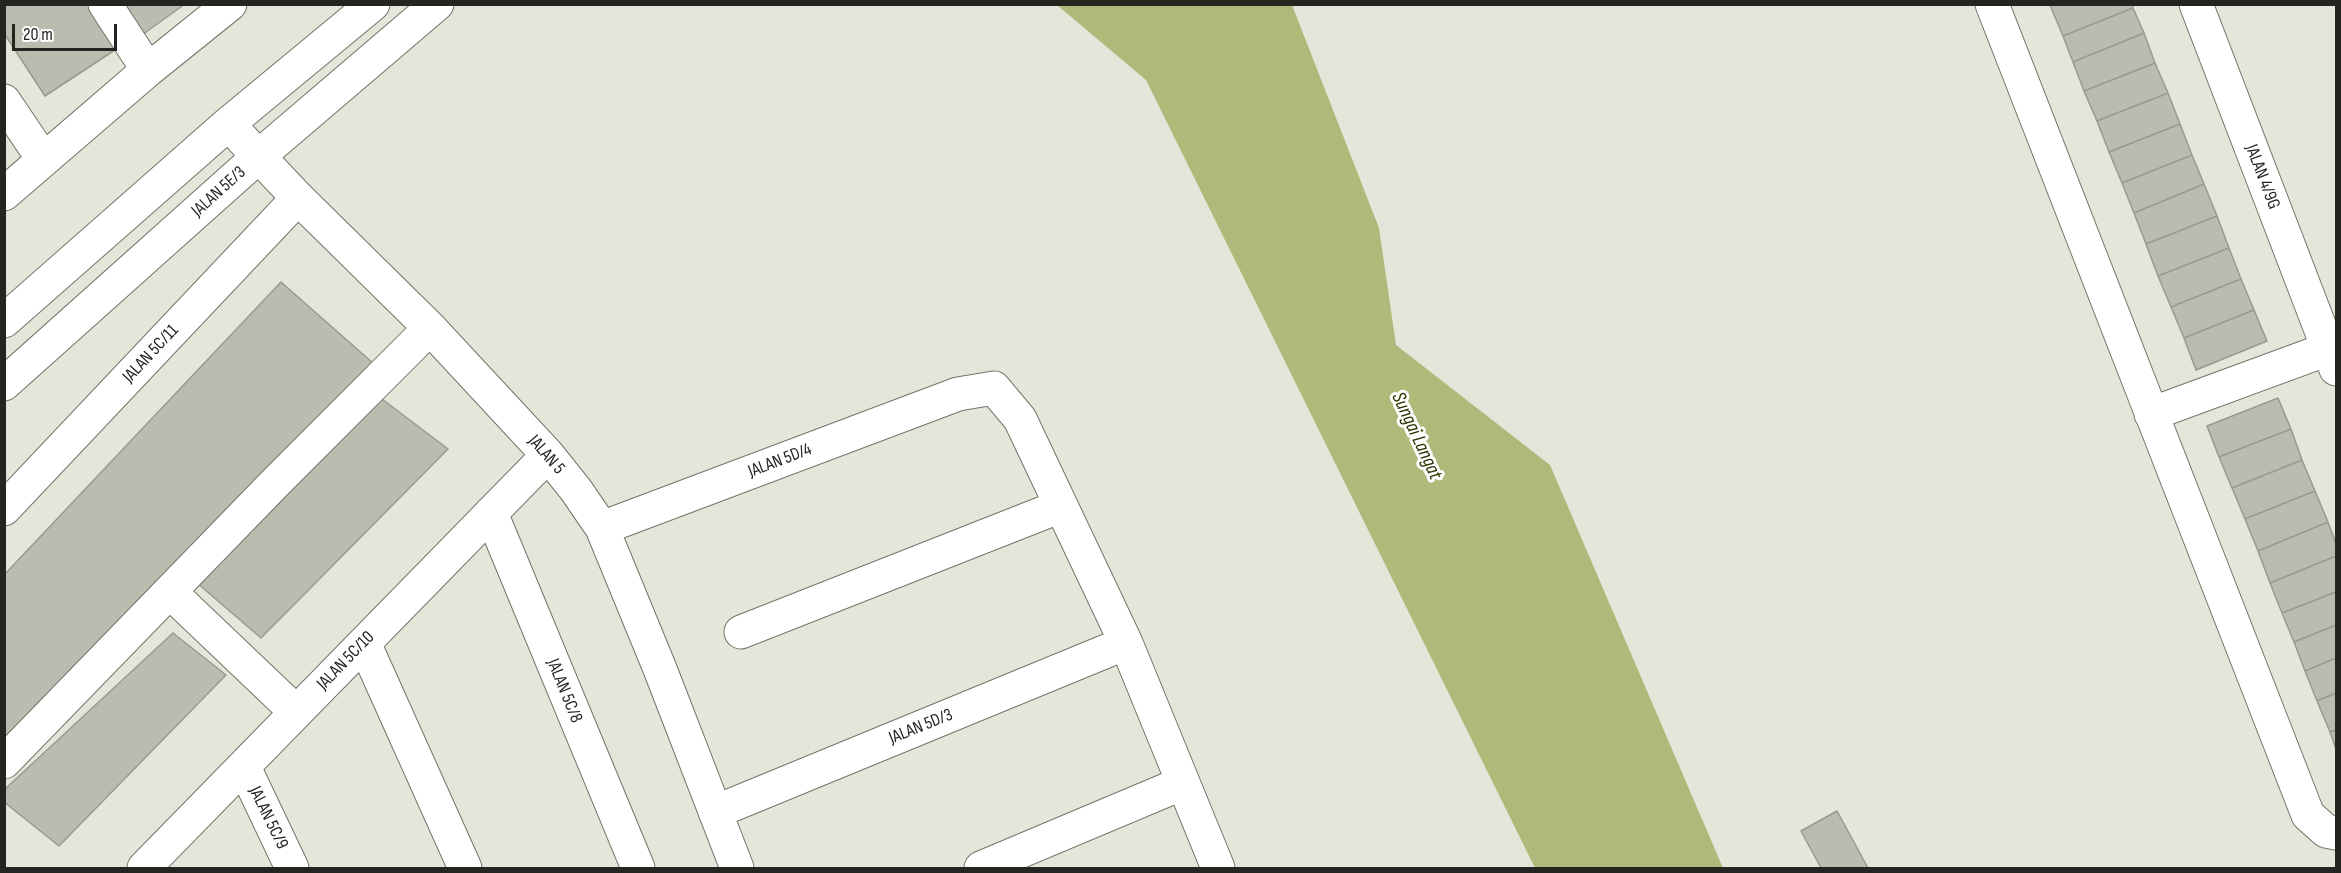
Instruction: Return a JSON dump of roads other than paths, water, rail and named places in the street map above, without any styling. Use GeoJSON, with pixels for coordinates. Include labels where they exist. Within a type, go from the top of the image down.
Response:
{"type":"FeatureCollection","features":[{"type":"Feature","properties":{"kind":"street"},"geometry":{"type":"LineString","coordinates":[[105,4],[148,70]]}},
{"type":"Feature","properties":{"kind":"street"},"geometry":{"type":"LineString","coordinates":[[4,194],[148,70],[230,4]]}},
{"type":"Feature","properties":{"kind":"street"},"geometry":{"type":"LineString","coordinates":[[4,321],[228,124],[373,4]]}},
{"type":"Feature","properties":{"kind":"street","name":"JALAN 5E/3"},"geometry":{"type":"LineString","coordinates":[[4,384],[259,156],[437,4]]}},
{"type":"Feature","properties":{"kind":"street"},"geometry":{"type":"LineString","coordinates":[[1992,4],[2308,815],[2326,831],[2337,833]]}},
{"type":"Feature","properties":{"kind":"street","name":"JALAN 4/9G"},"geometry":{"type":"LineString","coordinates":[[2196,4],[2334,355]]}},
{"type":"Feature","properties":{"kind":"street"},"geometry":{"type":"LineString","coordinates":[[4,101],[43,159]]}},
{"type":"Feature","properties":{"kind":"street","name":"JALAN 5"},"geometry":{"type":"LineString","coordinates":[[228,124],[298,198],[430,328],[548,455],[602,528],[660,669],[737,868]]}},
{"type":"Feature","properties":{"kind":"street","name":"JALAN 5C/11"},"geometry":{"type":"LineString","coordinates":[[4,509],[298,198]]}},
{"type":"Feature","properties":{"kind":"street"},"geometry":{"type":"LineString","coordinates":[[4,762],[277,481],[430,328]]}},
{"type":"Feature","properties":{"kind":"street"},"geometry":{"type":"LineString","coordinates":[[2151,414],[2334,355]]}},
{"type":"Feature","properties":{"kind":"street","name":"JALAN 5D/4"},"geometry":{"type":"LineString","coordinates":[[602,528],[958,394],[994,388],[1020,419],[1061,506]]}},
{"type":"Feature","properties":{"kind":"street","name":"JALAN 5C/10"},"geometry":{"type":"LineString","coordinates":[[144,868],[548,455]]}},
{"type":"Feature","properties":{"kind":"street"},"geometry":{"type":"LineString","coordinates":[[741,632],[1061,506],[1126,642],[1218,868]]}},
{"type":"Feature","properties":{"kind":"street","name":"JALAN 5C/8"},"geometry":{"type":"LineString","coordinates":[[491,513],[638,868]]}},
{"type":"Feature","properties":{"kind":"street"},"geometry":{"type":"LineString","coordinates":[[170,592],[296,712]]}},
{"type":"Feature","properties":{"kind":"street","name":"JALAN 5D/3"},"geometry":{"type":"LineString","coordinates":[[715,812],[1126,642]]}},
{"type":"Feature","properties":{"kind":"street"},"geometry":{"type":"LineString","coordinates":[[364,643],[465,868]]}},
{"type":"Feature","properties":{"kind":"street","name":"JALAN 5C/9"},"geometry":{"type":"LineString","coordinates":[[244,767],[292,868]]}},
{"type":"Feature","properties":{"kind":"street"},"geometry":{"type":"LineString","coordinates":[[981,868],[1183,783]]}},
{"type":"Feature","properties":{"kind":"water","name":"Sungai Langat"},"geometry":{"type":"Polygon","coordinates":[[[1057,5],[1292,5],[1379,228],[1396,345],[1550,465],[1723,868],[1535,868],[1146,80],[1057,5]]]}}]}
